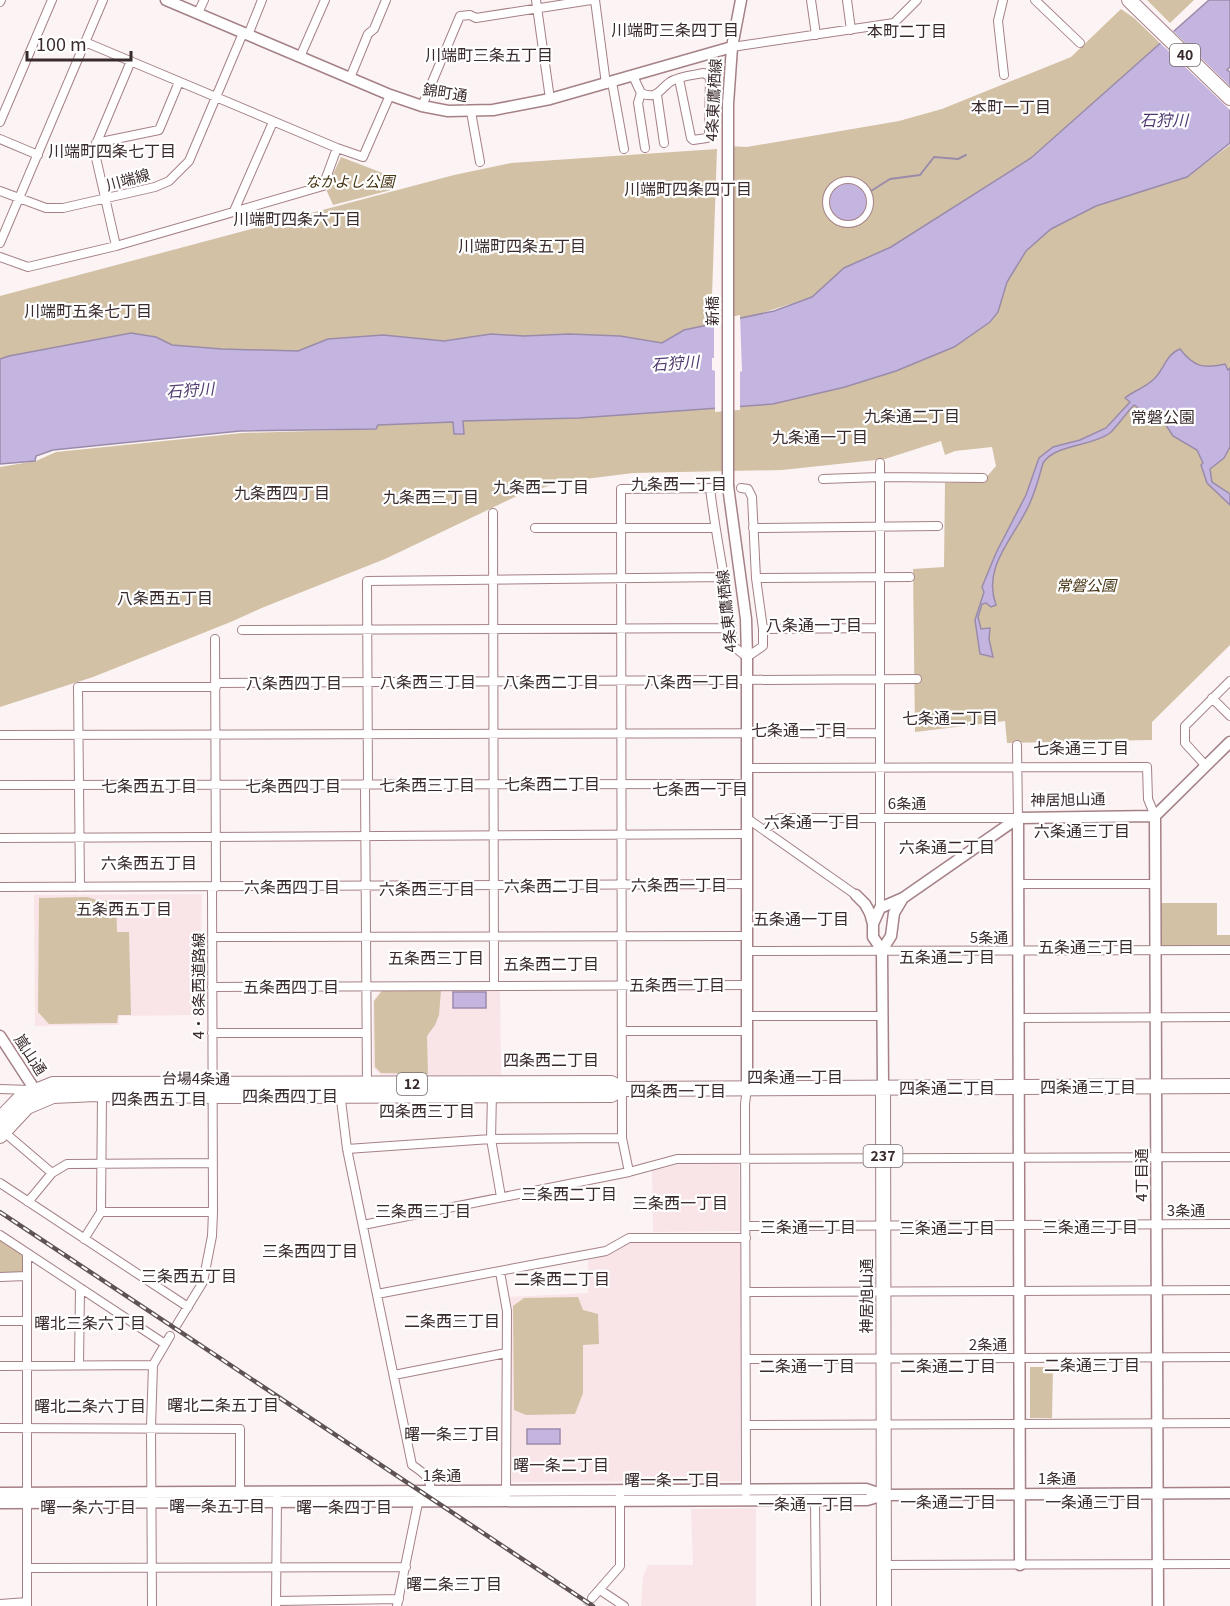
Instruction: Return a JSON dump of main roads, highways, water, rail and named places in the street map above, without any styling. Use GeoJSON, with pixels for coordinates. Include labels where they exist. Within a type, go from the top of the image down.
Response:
{"type":"FeatureCollection","features":[{"type":"Feature","properties":{"kind":"highway","name":"40"},"geometry":{"type":"LineString","coordinates":[[1129,0],[1230,98]]}},
{"type":"Feature","properties":{"kind":"highway","name":"台場4条通"},"geometry":{"type":"LineString","coordinates":[[1,1129],[21,1097],[52,1084],[212,1090]]}},
{"type":"Feature","properties":{"kind":"highway","name":"台場4条通"},"geometry":{"type":"LineString","coordinates":[[1,1129],[40,1100],[53,1096],[212,1090],[492,1089],[611,1095],[622,1089],[1230,1086]]}},
{"type":"Feature","properties":{"kind":"highway","name":"神居旭山通"},"geometry":{"type":"LineString","coordinates":[[883,1087],[884,1606]]}},
{"type":"Feature","properties":{"kind":"highway","name":"12"},"geometry":{"type":"LineString","coordinates":[[35,1090],[99,1094]]}},
{"type":"Feature","properties":{"kind":"highway"},"geometry":{"type":"LineString","coordinates":[[20,1113],[35,1090]]}},
{"type":"Feature","properties":{"kind":"water","name":"石狩川"},"geometry":{"type":"Polygon","coordinates":[[[1209,0],[1230,0],[1230,67],[1227,70],[1230,72],[1230,143],[1187,177],[1096,206],[1051,229],[1026,251],[1007,282],[998,312],[990,322],[954,347],[896,371],[845,387],[773,404],[579,418],[463,421],[464,434],[454,434],[453,422],[378,425],[376,429],[240,431],[53,450],[36,456],[35,461],[0,464],[0,359],[9,356],[131,333],[156,337],[172,345],[298,351],[328,339],[383,335],[444,341],[491,334],[524,336],[569,334],[620,336],[662,343],[684,330],[774,311],[812,297],[844,268],[891,247],[1031,158],[1209,0]]]}},
{"type":"Feature","properties":{"kind":"water"},"geometry":{"type":"Polygon","coordinates":[[[848,181],[862,187],[868,201],[862,215],[848,221],[834,215],[828,201],[834,187],[848,181]]]}},
{"type":"Feature","properties":{"kind":"water"},"geometry":{"type":"Polygon","coordinates":[[[1180,349],[1190,360],[1200,365],[1225,364],[1228,370],[1230,368],[1230,447],[1224,458],[1210,469],[1212,482],[1230,494],[1230,505],[1207,483],[1201,465],[1203,463],[1197,450],[1173,436],[1162,419],[1134,405],[1110,433],[1102,438],[1056,452],[1043,463],[1030,502],[996,566],[993,591],[996,605],[991,607],[986,603],[982,604],[978,617],[981,629],[990,628],[989,639],[993,657],[980,654],[975,620],[984,592],[982,587],[996,553],[1026,495],[1039,458],[1053,447],[1080,440],[1106,428],[1130,402],[1125,398],[1154,379],[1168,358],[1180,349]]]}},
{"type":"Feature","properties":{"kind":"water"},"geometry":{"type":"Polygon","coordinates":[[[453,992],[486,992],[486,1008],[453,1008],[453,992]]]}},
{"type":"Feature","properties":{"kind":"water"},"geometry":{"type":"Polygon","coordinates":[[[527,1429],[560,1429],[560,1444],[527,1444],[527,1429]]]}},
{"type":"Feature","properties":{"kind":"waterway"},"geometry":{"type":"LineString","coordinates":[[871,191],[890,179],[920,175],[934,157],[958,159],[966,155]]}},
{"type":"Feature","properties":{"kind":"tunnel"},"geometry":{"type":"LineString","coordinates":[[715,488],[741,488]]}},
{"type":"Feature","properties":{"kind":"tunnel"},"geometry":{"type":"LineString","coordinates":[[586,1606],[592,1598]]}},
{"type":"Feature","properties":{"kind":"railway"},"geometry":{"type":"LineString","coordinates":[[0,1212],[593,1606]]}},
{"type":"Feature","properties":{"kind":"district","name":"川端町三条四丁目"},"geometry":{"type":"Point","coordinates":[675,30]}},
{"type":"Feature","properties":{"kind":"district","name":"本町二丁目"},"geometry":{"type":"Point","coordinates":[907,31]}},
{"type":"Feature","properties":{"kind":"district","name":"川端町三条五丁目"},"geometry":{"type":"Point","coordinates":[489,55]}},
{"type":"Feature","properties":{"kind":"district","name":"本町一丁目"},"geometry":{"type":"Point","coordinates":[1011,107]}},
{"type":"Feature","properties":{"kind":"district","name":"川端町四条七丁目"},"geometry":{"type":"Point","coordinates":[112,151]}},
{"type":"Feature","properties":{"kind":"district","name":"川端町四条四丁目"},"geometry":{"type":"Point","coordinates":[688,189]}},
{"type":"Feature","properties":{"kind":"district","name":"川端町四条六丁目"},"geometry":{"type":"Point","coordinates":[297,219]}},
{"type":"Feature","properties":{"kind":"district","name":"川端町四条五丁目"},"geometry":{"type":"Point","coordinates":[522,246]}},
{"type":"Feature","properties":{"kind":"district","name":"川端町五条七丁目"},"geometry":{"type":"Point","coordinates":[88,311]}},
{"type":"Feature","properties":{"kind":"district","name":"九条通二丁目"},"geometry":{"type":"Point","coordinates":[912,416]}},
{"type":"Feature","properties":{"kind":"district","name":"常磐公園"},"geometry":{"type":"Point","coordinates":[1163,417]}},
{"type":"Feature","properties":{"kind":"district","name":"九条通一丁目"},"geometry":{"type":"Point","coordinates":[820,437]}},
{"type":"Feature","properties":{"kind":"district","name":"九条西一丁目"},"geometry":{"type":"Point","coordinates":[679,484]}},
{"type":"Feature","properties":{"kind":"district","name":"九条西二丁目"},"geometry":{"type":"Point","coordinates":[541,487]}},
{"type":"Feature","properties":{"kind":"district","name":"九条西四丁目"},"geometry":{"type":"Point","coordinates":[282,493]}},
{"type":"Feature","properties":{"kind":"district","name":"九条西三丁目"},"geometry":{"type":"Point","coordinates":[431,497]}},
{"type":"Feature","properties":{"kind":"district","name":"八条西五丁目"},"geometry":{"type":"Point","coordinates":[165,598]}},
{"type":"Feature","properties":{"kind":"district","name":"八条通一丁目"},"geometry":{"type":"Point","coordinates":[814,625]}},
{"type":"Feature","properties":{"kind":"district","name":"八条西三丁目"},"geometry":{"type":"Point","coordinates":[428,682]}},
{"type":"Feature","properties":{"kind":"district","name":"八条西二丁目"},"geometry":{"type":"Point","coordinates":[551,682]}},
{"type":"Feature","properties":{"kind":"district","name":"八条西一丁目"},"geometry":{"type":"Point","coordinates":[692,682]}},
{"type":"Feature","properties":{"kind":"district","name":"八条西四丁目"},"geometry":{"type":"Point","coordinates":[294,683]}},
{"type":"Feature","properties":{"kind":"district","name":"七条通二丁目"},"geometry":{"type":"Point","coordinates":[950,718]}},
{"type":"Feature","properties":{"kind":"district","name":"七条通一丁目"},"geometry":{"type":"Point","coordinates":[799,730]}},
{"type":"Feature","properties":{"kind":"district","name":"七条通三丁目"},"geometry":{"type":"Point","coordinates":[1081,748]}},
{"type":"Feature","properties":{"kind":"district","name":"七条西二丁目"},"geometry":{"type":"Point","coordinates":[552,784]}},
{"type":"Feature","properties":{"kind":"district","name":"七条西三丁目"},"geometry":{"type":"Point","coordinates":[427,785]}},
{"type":"Feature","properties":{"kind":"district","name":"七条西五丁目"},"geometry":{"type":"Point","coordinates":[149,786]}},
{"type":"Feature","properties":{"kind":"district","name":"七条西四丁目"},"geometry":{"type":"Point","coordinates":[293,786]}},
{"type":"Feature","properties":{"kind":"district","name":"七条西一丁目"},"geometry":{"type":"Point","coordinates":[700,789]}},
{"type":"Feature","properties":{"kind":"district","name":"六条通一丁目"},"geometry":{"type":"Point","coordinates":[812,822]}},
{"type":"Feature","properties":{"kind":"district","name":"六条通三丁目"},"geometry":{"type":"Point","coordinates":[1082,831]}},
{"type":"Feature","properties":{"kind":"district","name":"六条通二丁目"},"geometry":{"type":"Point","coordinates":[947,847]}},
{"type":"Feature","properties":{"kind":"district","name":"六条西五丁目"},"geometry":{"type":"Point","coordinates":[149,863]}},
{"type":"Feature","properties":{"kind":"district","name":"六条西一丁目"},"geometry":{"type":"Point","coordinates":[679,885]}},
{"type":"Feature","properties":{"kind":"district","name":"六条西二丁目"},"geometry":{"type":"Point","coordinates":[552,886]}},
{"type":"Feature","properties":{"kind":"district","name":"六条西四丁目"},"geometry":{"type":"Point","coordinates":[292,887]}},
{"type":"Feature","properties":{"kind":"district","name":"六条西三丁目"},"geometry":{"type":"Point","coordinates":[427,889]}},
{"type":"Feature","properties":{"kind":"district","name":"五条西五丁目"},"geometry":{"type":"Point","coordinates":[124,909]}},
{"type":"Feature","properties":{"kind":"district","name":"五条通一丁目"},"geometry":{"type":"Point","coordinates":[801,919]}},
{"type":"Feature","properties":{"kind":"district","name":"五条通三丁目"},"geometry":{"type":"Point","coordinates":[1086,947]}},
{"type":"Feature","properties":{"kind":"district","name":"五条通二丁目"},"geometry":{"type":"Point","coordinates":[947,957]}},
{"type":"Feature","properties":{"kind":"district","name":"五条西三丁目"},"geometry":{"type":"Point","coordinates":[436,958]}},
{"type":"Feature","properties":{"kind":"district","name":"五条西二丁目"},"geometry":{"type":"Point","coordinates":[551,964]}},
{"type":"Feature","properties":{"kind":"district","name":"五条西一丁目"},"geometry":{"type":"Point","coordinates":[677,985]}},
{"type":"Feature","properties":{"kind":"district","name":"五条西四丁目"},"geometry":{"type":"Point","coordinates":[291,987]}},
{"type":"Feature","properties":{"kind":"district","name":"四条西二丁目"},"geometry":{"type":"Point","coordinates":[551,1060]}},
{"type":"Feature","properties":{"kind":"district","name":"四条通一丁目"},"geometry":{"type":"Point","coordinates":[795,1077]}},
{"type":"Feature","properties":{"kind":"district","name":"四条通三丁目"},"geometry":{"type":"Point","coordinates":[1088,1087]}},
{"type":"Feature","properties":{"kind":"district","name":"四条通二丁目"},"geometry":{"type":"Point","coordinates":[947,1088]}},
{"type":"Feature","properties":{"kind":"district","name":"四条西一丁目"},"geometry":{"type":"Point","coordinates":[678,1091]}},
{"type":"Feature","properties":{"kind":"district","name":"四条西四丁目"},"geometry":{"type":"Point","coordinates":[290,1096]}},
{"type":"Feature","properties":{"kind":"district","name":"四条西五丁目"},"geometry":{"type":"Point","coordinates":[159,1099]}},
{"type":"Feature","properties":{"kind":"district","name":"四条西三丁目"},"geometry":{"type":"Point","coordinates":[427,1111]}},
{"type":"Feature","properties":{"kind":"district","name":"三条西二丁目"},"geometry":{"type":"Point","coordinates":[569,1194]}},
{"type":"Feature","properties":{"kind":"district","name":"三条西一丁目"},"geometry":{"type":"Point","coordinates":[680,1203]}},
{"type":"Feature","properties":{"kind":"district","name":"三条西三丁目"},"geometry":{"type":"Point","coordinates":[423,1211]}},
{"type":"Feature","properties":{"kind":"district","name":"三条通一丁目"},"geometry":{"type":"Point","coordinates":[808,1227]}},
{"type":"Feature","properties":{"kind":"district","name":"三条通三丁目"},"geometry":{"type":"Point","coordinates":[1090,1227]}},
{"type":"Feature","properties":{"kind":"district","name":"三条通二丁目"},"geometry":{"type":"Point","coordinates":[947,1228]}},
{"type":"Feature","properties":{"kind":"district","name":"三条西四丁目"},"geometry":{"type":"Point","coordinates":[310,1251]}},
{"type":"Feature","properties":{"kind":"district","name":"三条西五丁目"},"geometry":{"type":"Point","coordinates":[189,1276]}},
{"type":"Feature","properties":{"kind":"district","name":"二条西二丁目"},"geometry":{"type":"Point","coordinates":[562,1279]}},
{"type":"Feature","properties":{"kind":"district","name":"二条西三丁目"},"geometry":{"type":"Point","coordinates":[452,1321]}},
{"type":"Feature","properties":{"kind":"district","name":"曙北三条六丁目"},"geometry":{"type":"Point","coordinates":[90,1323]}},
{"type":"Feature","properties":{"kind":"district","name":"二条通三丁目"},"geometry":{"type":"Point","coordinates":[1092,1365]}},
{"type":"Feature","properties":{"kind":"district","name":"二条通一丁目"},"geometry":{"type":"Point","coordinates":[807,1366]}},
{"type":"Feature","properties":{"kind":"district","name":"二条通二丁目"},"geometry":{"type":"Point","coordinates":[948,1366]}},
{"type":"Feature","properties":{"kind":"district","name":"曙北二条五丁目"},"geometry":{"type":"Point","coordinates":[223,1405]}},
{"type":"Feature","properties":{"kind":"district","name":"曙北二条六丁目"},"geometry":{"type":"Point","coordinates":[90,1406]}},
{"type":"Feature","properties":{"kind":"district","name":"曙一条三丁目"},"geometry":{"type":"Point","coordinates":[452,1434]}},
{"type":"Feature","properties":{"kind":"district","name":"曙一条二丁目"},"geometry":{"type":"Point","coordinates":[561,1465]}},
{"type":"Feature","properties":{"kind":"district","name":"曙一条一丁目"},"geometry":{"type":"Point","coordinates":[672,1480]}},
{"type":"Feature","properties":{"kind":"district","name":"一条通二丁目"},"geometry":{"type":"Point","coordinates":[948,1502]}},
{"type":"Feature","properties":{"kind":"district","name":"一条通三丁目"},"geometry":{"type":"Point","coordinates":[1093,1502]}},
{"type":"Feature","properties":{"kind":"district","name":"一条通一丁目"},"geometry":{"type":"Point","coordinates":[806,1504]}},
{"type":"Feature","properties":{"kind":"district","name":"曙一条五丁目"},"geometry":{"type":"Point","coordinates":[217,1506]}},
{"type":"Feature","properties":{"kind":"district","name":"曙一条六丁目"},"geometry":{"type":"Point","coordinates":[88,1507]}},
{"type":"Feature","properties":{"kind":"district","name":"曙一条四丁目"},"geometry":{"type":"Point","coordinates":[344,1507]}},
{"type":"Feature","properties":{"kind":"district","name":"曙二条三丁目"},"geometry":{"type":"Point","coordinates":[454,1584]}},
{"type":"Feature","properties":{"kind":"park label","name":"なかよし公園"},"geometry":{"type":"Point","coordinates":[350,182]}}]}
